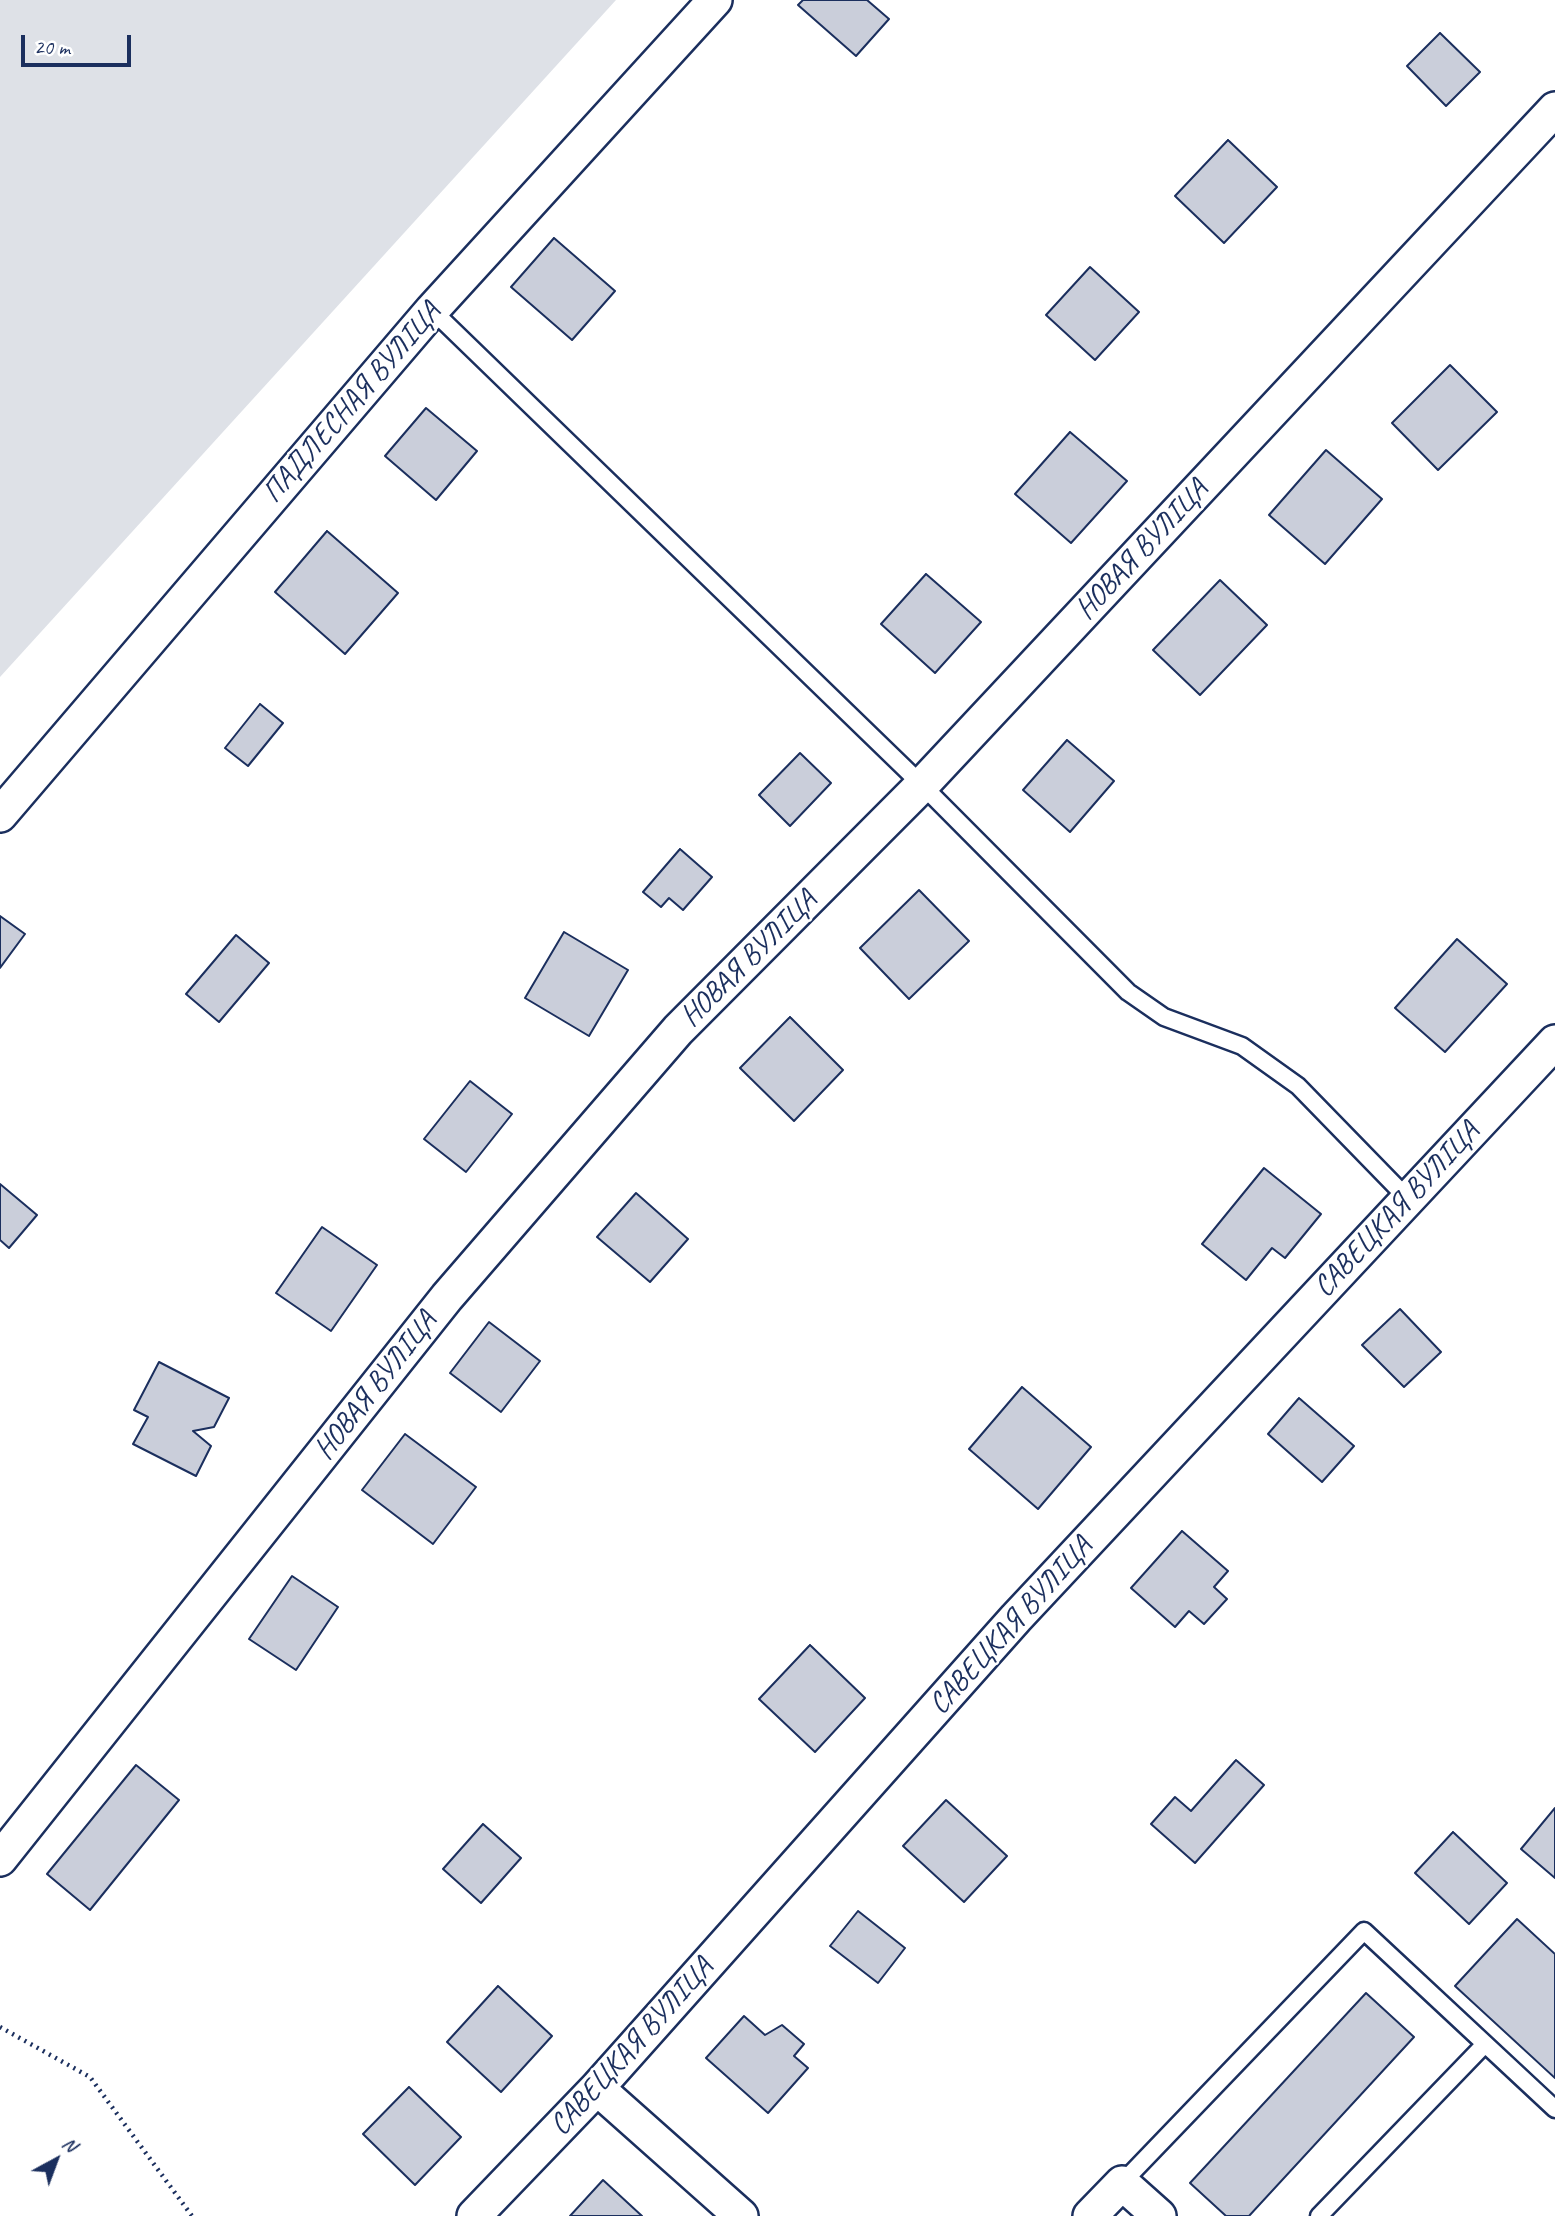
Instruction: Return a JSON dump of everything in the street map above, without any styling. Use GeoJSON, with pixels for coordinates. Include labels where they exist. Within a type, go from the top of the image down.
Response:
{"type":"FeatureCollection","features":[{"type":"Feature","properties":{"kind":"street","name":"ПАДЛЕСНАЯ ВУЛІЦА"},"geometry":{"type":"LineString","coordinates":[[0,815],[432,310],[715,0]]}},
{"type":"Feature","properties":{"kind":"street","name":"НОВАЯ ВУЛІЦА"},"geometry":{"type":"LineString","coordinates":[[0,1859],[455,1287],[678,1030],[922,785],[1555,109]]}},
{"type":"Feature","properties":{"kind":"street","name":"САВЕЦКАЯ ВУЛІЦА"},"geometry":{"type":"LineString","coordinates":[[474,2216],[597,2088],[1016,1618],[1555,1042]]}},
{"type":"Feature","properties":{"kind":"street"},"geometry":{"type":"LineString","coordinates":[[597,2088],[741,2216]]}},
{"type":"Feature","properties":{"kind":"street"},"geometry":{"type":"LineString","coordinates":[[1090,2216],[1122,2183],[1159,2216]]}},
{"type":"Feature","properties":{"kind":"lane"},"geometry":{"type":"LineString","coordinates":[[432,310],[922,785],[1128,992],[1164,1017],[1242,1046],[1298,1086],[1408,1199]]}},
{"type":"Feature","properties":{"kind":"lane"},"geometry":{"type":"LineString","coordinates":[[1122,2183],[1364,1931],[1555,2109]]}},
{"type":"Feature","properties":{"kind":"lane"},"geometry":{"type":"LineString","coordinates":[[1319,2216],[1485,2044]]}},
{"type":"Feature","properties":{"kind":"path"},"geometry":{"type":"LineString","coordinates":[[0,2027],[90,2077],[192,2216]]}},
{"type":"Feature","properties":{"kind":"shaded area"},"geometry":{"type":"Polygon","coordinates":[[[0,0],[616,0],[0,677],[0,0]]]}},
{"type":"Feature","properties":{"kind":"building"},"geometry":{"type":"Polygon","coordinates":[[[803,0],[867,0],[889,19],[856,56],[798,5],[803,0]]]}},
{"type":"Feature","properties":{"kind":"building"},"geometry":{"type":"Polygon","coordinates":[[[1440,33],[1480,72],[1446,106],[1407,66],[1440,33]]]}},
{"type":"Feature","properties":{"kind":"building"},"geometry":{"type":"Polygon","coordinates":[[[1228,140],[1277,187],[1224,243],[1175,196],[1228,140]]]}},
{"type":"Feature","properties":{"kind":"building"},"geometry":{"type":"Polygon","coordinates":[[[554,238],[615,291],[572,340],[511,287],[554,238]]]}},
{"type":"Feature","properties":{"kind":"building"},"geometry":{"type":"Polygon","coordinates":[[[1090,267],[1139,312],[1095,360],[1046,315],[1090,267]]]}},
{"type":"Feature","properties":{"kind":"building"},"geometry":{"type":"Polygon","coordinates":[[[1450,365],[1497,412],[1438,470],[1392,423],[1450,365]]]}},
{"type":"Feature","properties":{"kind":"building"},"geometry":{"type":"Polygon","coordinates":[[[426,408],[477,451],[436,500],[385,456],[426,408]]]}},
{"type":"Feature","properties":{"kind":"building"},"geometry":{"type":"Polygon","coordinates":[[[1070,432],[1127,481],[1071,543],[1015,494],[1070,432]]]}},
{"type":"Feature","properties":{"kind":"building"},"geometry":{"type":"Polygon","coordinates":[[[1326,450],[1382,499],[1325,564],[1269,515],[1326,450]]]}},
{"type":"Feature","properties":{"kind":"building"},"geometry":{"type":"Polygon","coordinates":[[[327,531],[398,593],[345,654],[275,592],[327,531]]]}},
{"type":"Feature","properties":{"kind":"building"},"geometry":{"type":"Polygon","coordinates":[[[926,574],[981,622],[935,673],[881,624],[926,574]]]}},
{"type":"Feature","properties":{"kind":"building"},"geometry":{"type":"Polygon","coordinates":[[[1220,580],[1267,625],[1200,695],[1153,650],[1220,580]]]}},
{"type":"Feature","properties":{"kind":"building"},"geometry":{"type":"Polygon","coordinates":[[[260,704],[283,723],[248,766],[225,748],[260,704]]]}},
{"type":"Feature","properties":{"kind":"building"},"geometry":{"type":"Polygon","coordinates":[[[1067,740],[1114,781],[1070,832],[1023,790],[1067,740]]]}},
{"type":"Feature","properties":{"kind":"building"},"geometry":{"type":"Polygon","coordinates":[[[800,753],[831,783],[790,826],[759,795],[800,753]]]}},
{"type":"Feature","properties":{"kind":"building"},"geometry":{"type":"Polygon","coordinates":[[[680,849],[712,877],[683,910],[669,898],[661,907],[643,892],[680,849]]]}},
{"type":"Feature","properties":{"kind":"building"},"geometry":{"type":"Polygon","coordinates":[[[919,890],[969,941],[909,999],[860,948],[919,890]]]}},
{"type":"Feature","properties":{"kind":"building"},"geometry":{"type":"Polygon","coordinates":[[[0,916],[25,934],[0,968],[0,916]]]}},
{"type":"Feature","properties":{"kind":"building"},"geometry":{"type":"Polygon","coordinates":[[[564,932],[628,970],[589,1036],[525,998],[564,932]]]}},
{"type":"Feature","properties":{"kind":"building"},"geometry":{"type":"Polygon","coordinates":[[[236,935],[269,963],[219,1022],[186,994],[236,935]]]}},
{"type":"Feature","properties":{"kind":"building"},"geometry":{"type":"Polygon","coordinates":[[[1457,939],[1507,984],[1445,1052],[1395,1008],[1457,939]]]}},
{"type":"Feature","properties":{"kind":"building"},"geometry":{"type":"Polygon","coordinates":[[[790,1017],[843,1070],[794,1121],[740,1068],[790,1017]]]}},
{"type":"Feature","properties":{"kind":"building"},"geometry":{"type":"Polygon","coordinates":[[[470,1081],[512,1114],[466,1172],[424,1139],[470,1081]]]}},
{"type":"Feature","properties":{"kind":"building"},"geometry":{"type":"Polygon","coordinates":[[[1264,1168],[1321,1214],[1285,1258],[1272,1248],[1246,1280],[1202,1244],[1264,1168]]]}},
{"type":"Feature","properties":{"kind":"building"},"geometry":{"type":"Polygon","coordinates":[[[0,1184],[37,1215],[9,1248],[0,1240],[0,1184]]]}},
{"type":"Feature","properties":{"kind":"building"},"geometry":{"type":"Polygon","coordinates":[[[636,1193],[688,1239],[650,1282],[597,1237],[636,1193]]]}},
{"type":"Feature","properties":{"kind":"building"},"geometry":{"type":"Polygon","coordinates":[[[322,1227],[377,1265],[331,1331],[276,1293],[322,1227]]]}},
{"type":"Feature","properties":{"kind":"building"},"geometry":{"type":"Polygon","coordinates":[[[1400,1309],[1441,1352],[1404,1387],[1362,1345],[1400,1309]]]}},
{"type":"Feature","properties":{"kind":"building"},"geometry":{"type":"Polygon","coordinates":[[[489,1322],[540,1361],[501,1412],[450,1373],[489,1322]]]}},
{"type":"Feature","properties":{"kind":"building"},"geometry":{"type":"Polygon","coordinates":[[[159,1362],[229,1398],[214,1427],[193,1431],[211,1446],[196,1476],[133,1444],[148,1417],[134,1410],[159,1362]]]}},
{"type":"Feature","properties":{"kind":"building"},"geometry":{"type":"Polygon","coordinates":[[[1022,1387],[1091,1447],[1038,1509],[969,1449],[1022,1387]]]}},
{"type":"Feature","properties":{"kind":"building"},"geometry":{"type":"Polygon","coordinates":[[[1299,1398],[1354,1446],[1322,1482],[1268,1434],[1299,1398]]]}},
{"type":"Feature","properties":{"kind":"building"},"geometry":{"type":"Polygon","coordinates":[[[405,1434],[476,1487],[433,1544],[362,1490],[405,1434]]]}},
{"type":"Feature","properties":{"kind":"building"},"geometry":{"type":"Polygon","coordinates":[[[1182,1531],[1228,1571],[1214,1587],[1227,1599],[1204,1624],[1189,1611],[1175,1627],[1131,1588],[1182,1531]]]}},
{"type":"Feature","properties":{"kind":"building"},"geometry":{"type":"Polygon","coordinates":[[[292,1576],[338,1607],[296,1670],[249,1639],[292,1576]]]}},
{"type":"Feature","properties":{"kind":"building"},"geometry":{"type":"Polygon","coordinates":[[[810,1645],[865,1698],[815,1752],[759,1699],[810,1645]]]}},
{"type":"Feature","properties":{"kind":"building"},"geometry":{"type":"Polygon","coordinates":[[[1236,1760],[1264,1785],[1195,1863],[1151,1824],[1175,1797],[1191,1811],[1236,1760]]]}},
{"type":"Feature","properties":{"kind":"building"},"geometry":{"type":"Polygon","coordinates":[[[136,1765],[179,1800],[90,1910],[47,1874],[136,1765]]]}},
{"type":"Feature","properties":{"kind":"building"},"geometry":{"type":"Polygon","coordinates":[[[946,1800],[1007,1856],[964,1902],[903,1846],[946,1800]]]}},
{"type":"Feature","properties":{"kind":"building"},"geometry":{"type":"Polygon","coordinates":[[[1555,1808],[1555,1878],[1521,1849],[1555,1808]]]}},
{"type":"Feature","properties":{"kind":"building"},"geometry":{"type":"Polygon","coordinates":[[[483,1824],[521,1858],[481,1903],[443,1869],[483,1824]]]}},
{"type":"Feature","properties":{"kind":"building"},"geometry":{"type":"Polygon","coordinates":[[[1453,1832],[1507,1883],[1469,1924],[1415,1873],[1453,1832]]]}},
{"type":"Feature","properties":{"kind":"building"},"geometry":{"type":"Polygon","coordinates":[[[858,1911],[905,1948],[878,1983],[830,1946],[858,1911]]]}},
{"type":"Feature","properties":{"kind":"building"},"geometry":{"type":"Polygon","coordinates":[[[1517,1919],[1555,1954],[1555,2078],[1455,1986],[1517,1919]]]}},
{"type":"Feature","properties":{"kind":"building"},"geometry":{"type":"Polygon","coordinates":[[[498,1986],[552,2036],[501,2092],[447,2042],[498,1986]]]}},
{"type":"Feature","properties":{"kind":"building"},"geometry":{"type":"Polygon","coordinates":[[[1366,1993],[1414,2037],[1249,2216],[1226,2216],[1190,2183],[1366,1993]]]}},
{"type":"Feature","properties":{"kind":"building"},"geometry":{"type":"Polygon","coordinates":[[[744,2016],[765,2035],[782,2025],[804,2044],[794,2056],[808,2068],[768,2113],[706,2058],[744,2016]]]}},
{"type":"Feature","properties":{"kind":"building"},"geometry":{"type":"Polygon","coordinates":[[[409,2087],[461,2137],[415,2185],[363,2134],[409,2087]]]}},
{"type":"Feature","properties":{"kind":"building"},"geometry":{"type":"Polygon","coordinates":[[[603,2180],[642,2216],[570,2216],[603,2180]]]}}]}
